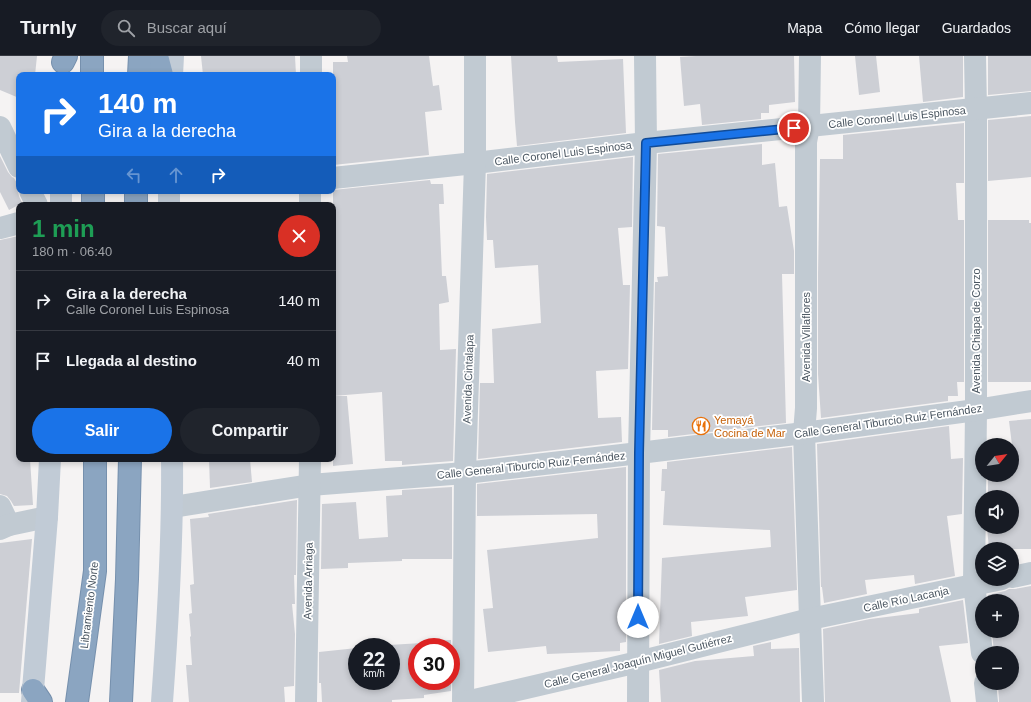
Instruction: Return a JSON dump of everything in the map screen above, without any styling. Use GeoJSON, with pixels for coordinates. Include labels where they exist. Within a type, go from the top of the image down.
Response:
{"type":"FeatureCollection","features":[{"type":"Feature","properties":{"kind":"highway"},"geometry":{"type":"LineString","coordinates":[[92,56],[92,72]]}},
{"type":"Feature","properties":{"kind":"highway"},"geometry":{"type":"LineString","coordinates":[[139,72],[140,56]]}},
{"type":"Feature","properties":{"kind":"highway"},"geometry":{"type":"LineString","coordinates":[[157,56],[161,72]]}},
{"type":"Feature","properties":{"kind":"highway","name":"Libramiento Norte"},"geometry":{"type":"LineString","coordinates":[[77,702],[95,570],[95,462]]}},
{"type":"Feature","properties":{"kind":"highway"},"geometry":{"type":"LineString","coordinates":[[120,702],[130,462]]}},
{"type":"Feature","properties":{"kind":"street"},"geometry":{"type":"LineString","coordinates":[[172,72],[173,56]]}},
{"type":"Feature","properties":{"kind":"street"},"geometry":{"type":"LineString","coordinates":[[311,56],[311,72]]}},
{"type":"Feature","properties":{"kind":"street","name":"Avenida Cintalapa"},"geometry":{"type":"LineString","coordinates":[[465,702],[465,473],[475,163],[475,56]]}},
{"type":"Feature","properties":{"kind":"street"},"geometry":{"type":"LineString","coordinates":[[638,702],[639,453],[646,143],[645,56]]}},
{"type":"Feature","properties":{"kind":"street","name":"Avenida Villaflores"},"geometry":{"type":"LineString","coordinates":[[810,56],[809,126],[806,142],[806,408],[804,433],[813,702]]}},
{"type":"Feature","properties":{"kind":"street","name":"Avenida Chiapa de Corzo"},"geometry":{"type":"LineString","coordinates":[[975,56],[976,410],[974,584],[981,646]]}},
{"type":"Feature","properties":{"kind":"street","name":"Calle Coronel Luis Espinosa"},"geometry":{"type":"LineString","coordinates":[[336,178],[646,143],[1031,103]]}},
{"type":"Feature","properties":{"kind":"street"},"geometry":{"type":"LineString","coordinates":[[0,127],[16,161]]}},
{"type":"Feature","properties":{"kind":"street"},"geometry":{"type":"LineString","coordinates":[[0,228],[16,224]]}},
{"type":"Feature","properties":{"kind":"street","name":"Calle General Tiburcio Ruiz Fernández"},"geometry":{"type":"LineString","coordinates":[[173,507],[310,485],[465,473],[639,453],[804,433],[976,410],[1031,401]]}},
{"type":"Feature","properties":{"kind":"street"},"geometry":{"type":"LineString","coordinates":[[35,698],[50,462]]}},
{"type":"Feature","properties":{"kind":"street"},"geometry":{"type":"LineString","coordinates":[[162,702],[169,610],[173,507],[172,462]]}},
{"type":"Feature","properties":{"kind":"street","name":"Avenida Arriaga"},"geometry":{"type":"LineString","coordinates":[[306,702],[310,462]]}},
{"type":"Feature","properties":{"kind":"street"},"geometry":{"type":"LineString","coordinates":[[3,520],[47,517]]}},
{"type":"Feature","properties":{"kind":"street"},"geometry":{"type":"LineString","coordinates":[[1019,576],[1031,573]]}},
{"type":"Feature","properties":{"kind":"street","name":"Calle Río Lacanja"},"geometry":{"type":"LineString","coordinates":[[810,619],[974,584]]}},
{"type":"Feature","properties":{"kind":"street","name":"Calle General Joaquín Miguel Gutiérrez"},"geometry":{"type":"LineString","coordinates":[[465,702],[638,662],[810,619]]}},
{"type":"Feature","properties":{"kind":"street"},"geometry":{"type":"LineString","coordinates":[[986,690],[988,702]]}},
{"type":"Feature","properties":{"kind":"building"},"geometry":{"type":"Polygon","coordinates":[[[0,56],[37,56],[35,72],[16,72],[16,97],[0,90],[0,56]]]}},
{"type":"Feature","properties":{"kind":"building"},"geometry":{"type":"Polygon","coordinates":[[[201,56],[295,56],[296,72],[203,72],[201,56]]]}},
{"type":"Feature","properties":{"kind":"building"},"geometry":{"type":"Polygon","coordinates":[[[347,56],[429,56],[433,86],[439,85],[442,110],[425,112],[429,155],[336,165],[336,72],[333,72],[333,62],[348,62],[347,56]]]}},
{"type":"Feature","properties":{"kind":"building"},"geometry":{"type":"Polygon","coordinates":[[[511,56],[557,56],[558,62],[623,59],[626,133],[517,146],[511,56]]]}},
{"type":"Feature","properties":{"kind":"building"},"geometry":{"type":"Polygon","coordinates":[[[794,56],[795,102],[769,105],[769,113],[761,113],[761,119],[702,125],[700,104],[684,106],[680,57],[794,56]]]}},
{"type":"Feature","properties":{"kind":"building"},"geometry":{"type":"Polygon","coordinates":[[[855,56],[876,56],[880,92],[859,95],[855,56]]]}},
{"type":"Feature","properties":{"kind":"building"},"geometry":{"type":"Polygon","coordinates":[[[919,56],[963,56],[963,97],[923,102],[919,56]]]}},
{"type":"Feature","properties":{"kind":"building"},"geometry":{"type":"Polygon","coordinates":[[[988,56],[1031,56],[1031,91],[988,95],[988,56]]]}},
{"type":"Feature","properties":{"kind":"building"},"geometry":{"type":"Polygon","coordinates":[[[1031,116],[1031,177],[988,181],[988,120],[1031,116]]]}},
{"type":"Feature","properties":{"kind":"building"},"geometry":{"type":"Polygon","coordinates":[[[964,123],[964,183],[956,183],[958,220],[964,220],[964,382],[957,382],[958,396],[948,396],[948,401],[821,418],[818,374],[820,159],[843,159],[843,135],[964,123]]]}},
{"type":"Feature","properties":{"kind":"building"},"geometry":{"type":"Polygon","coordinates":[[[762,144],[762,165],[775,163],[779,207],[787,206],[794,251],[794,274],[782,274],[786,423],[668,437],[668,430],[652,430],[655,282],[658,282],[657,277],[668,276],[665,227],[657,226],[658,154],[762,144]]]}},
{"type":"Feature","properties":{"kind":"building"},"geometry":{"type":"Polygon","coordinates":[[[0,156],[8,172],[16,182],[16,194],[19,194],[22,202],[16,202],[16,206],[9,210],[0,192],[0,156]]]}},
{"type":"Feature","properties":{"kind":"building"},"geometry":{"type":"Polygon","coordinates":[[[633,157],[632,227],[618,228],[623,285],[630,285],[628,369],[596,371],[598,418],[621,417],[622,442],[478,459],[480,383],[494,383],[492,329],[541,323],[538,265],[495,268],[493,240],[487,240],[487,174],[633,157]]]}},
{"type":"Feature","properties":{"kind":"building"},"geometry":{"type":"Polygon","coordinates":[[[430,180],[431,184],[443,184],[444,204],[439,204],[442,276],[446,276],[449,302],[439,304],[440,350],[456,349],[453,461],[402,465],[402,461],[385,461],[382,392],[336,396],[336,202],[333,202],[333,194],[336,194],[336,190],[430,180]]]}},
{"type":"Feature","properties":{"kind":"building"},"geometry":{"type":"Polygon","coordinates":[[[988,220],[1029,220],[1029,223],[1031,223],[1031,382],[988,382],[988,220]]]}},
{"type":"Feature","properties":{"kind":"building"},"geometry":{"type":"Polygon","coordinates":[[[16,237],[16,462],[30,462],[33,505],[14,506],[7,496],[0,494],[0,240],[16,237]]]}},
{"type":"Feature","properties":{"kind":"building"},"geometry":{"type":"Polygon","coordinates":[[[336,396],[347,396],[353,464],[333,466],[333,462],[336,462],[336,396]]]}},
{"type":"Feature","properties":{"kind":"building"},"geometry":{"type":"Polygon","coordinates":[[[1031,419],[1031,549],[1019,549],[1019,542],[988,542],[988,534],[1019,534],[1019,490],[988,490],[988,482],[1019,482],[1019,438],[1011,438],[1009,421],[1031,419]]]}},
{"type":"Feature","properties":{"kind":"building"},"geometry":{"type":"Polygon","coordinates":[[[949,426],[951,459],[963,458],[962,514],[947,516],[955,576],[915,584],[914,575],[865,580],[867,594],[824,603],[821,587],[817,444],[949,426]]]}},
{"type":"Feature","properties":{"kind":"building"},"geometry":{"type":"Polygon","coordinates":[[[792,447],[797,590],[745,597],[748,616],[691,622],[692,636],[659,644],[662,558],[771,547],[770,530],[663,525],[665,491],[661,491],[662,469],[667,469],[667,462],[792,447]]]}},
{"type":"Feature","properties":{"kind":"building"},"geometry":{"type":"Polygon","coordinates":[[[209,462],[250,462],[252,482],[210,488],[209,462]]]}},
{"type":"Feature","properties":{"kind":"building"},"geometry":{"type":"Polygon","coordinates":[[[626,467],[626,642],[620,643],[620,651],[547,654],[546,646],[488,652],[483,609],[493,608],[487,550],[598,538],[597,514],[477,516],[477,484],[626,467]]]}},
{"type":"Feature","properties":{"kind":"building"},"geometry":{"type":"Polygon","coordinates":[[[452,487],[452,559],[402,559],[402,561],[348,563],[348,568],[321,569],[322,504],[356,502],[359,539],[388,537],[386,496],[402,495],[402,490],[452,487]]]}},
{"type":"Feature","properties":{"kind":"building"},"geometry":{"type":"Polygon","coordinates":[[[297,500],[296,575],[294,575],[295,604],[292,604],[295,634],[294,686],[284,687],[285,702],[189,702],[186,665],[192,665],[189,614],[192,613],[190,585],[194,584],[190,519],[209,517],[208,514],[297,500]]]}},
{"type":"Feature","properties":{"kind":"building"},"geometry":{"type":"Polygon","coordinates":[[[32,539],[19,693],[0,693],[0,543],[32,539]]]}},
{"type":"Feature","properties":{"kind":"building"},"geometry":{"type":"Polygon","coordinates":[[[1031,586],[1031,702],[999,702],[998,690],[1019,690],[1019,646],[993,646],[993,638],[1019,638],[1019,594],[992,594],[1009,589],[1031,586]]]}},
{"type":"Feature","properties":{"kind":"building"},"geometry":{"type":"Polygon","coordinates":[[[963,600],[968,643],[939,646],[951,702],[825,702],[823,629],[870,619],[919,613],[919,609],[963,600]]]}},
{"type":"Feature","properties":{"kind":"building"},"geometry":{"type":"Polygon","coordinates":[[[771,642],[771,649],[799,648],[800,702],[661,702],[659,670],[695,661],[754,656],[753,646],[771,642]]]}},
{"type":"Feature","properties":{"kind":"building"},"geometry":{"type":"Polygon","coordinates":[[[400,644],[408,644],[408,690],[451,691],[424,695],[424,698],[392,700],[392,702],[322,702],[321,683],[319,683],[319,652],[348,649],[348,690],[400,690],[400,644]]]}},
{"type":"Feature","properties":{"kind":"place","name":"Yemayá Cocina de Mar"},"geometry":{"type":"Point","coordinates":[701,426]}},
{"type":"Feature","properties":{"kind":"route"},"geometry":{"type":"LineString","coordinates":[[638,617],[639,453],[646,143],[794,128]]}}]}
